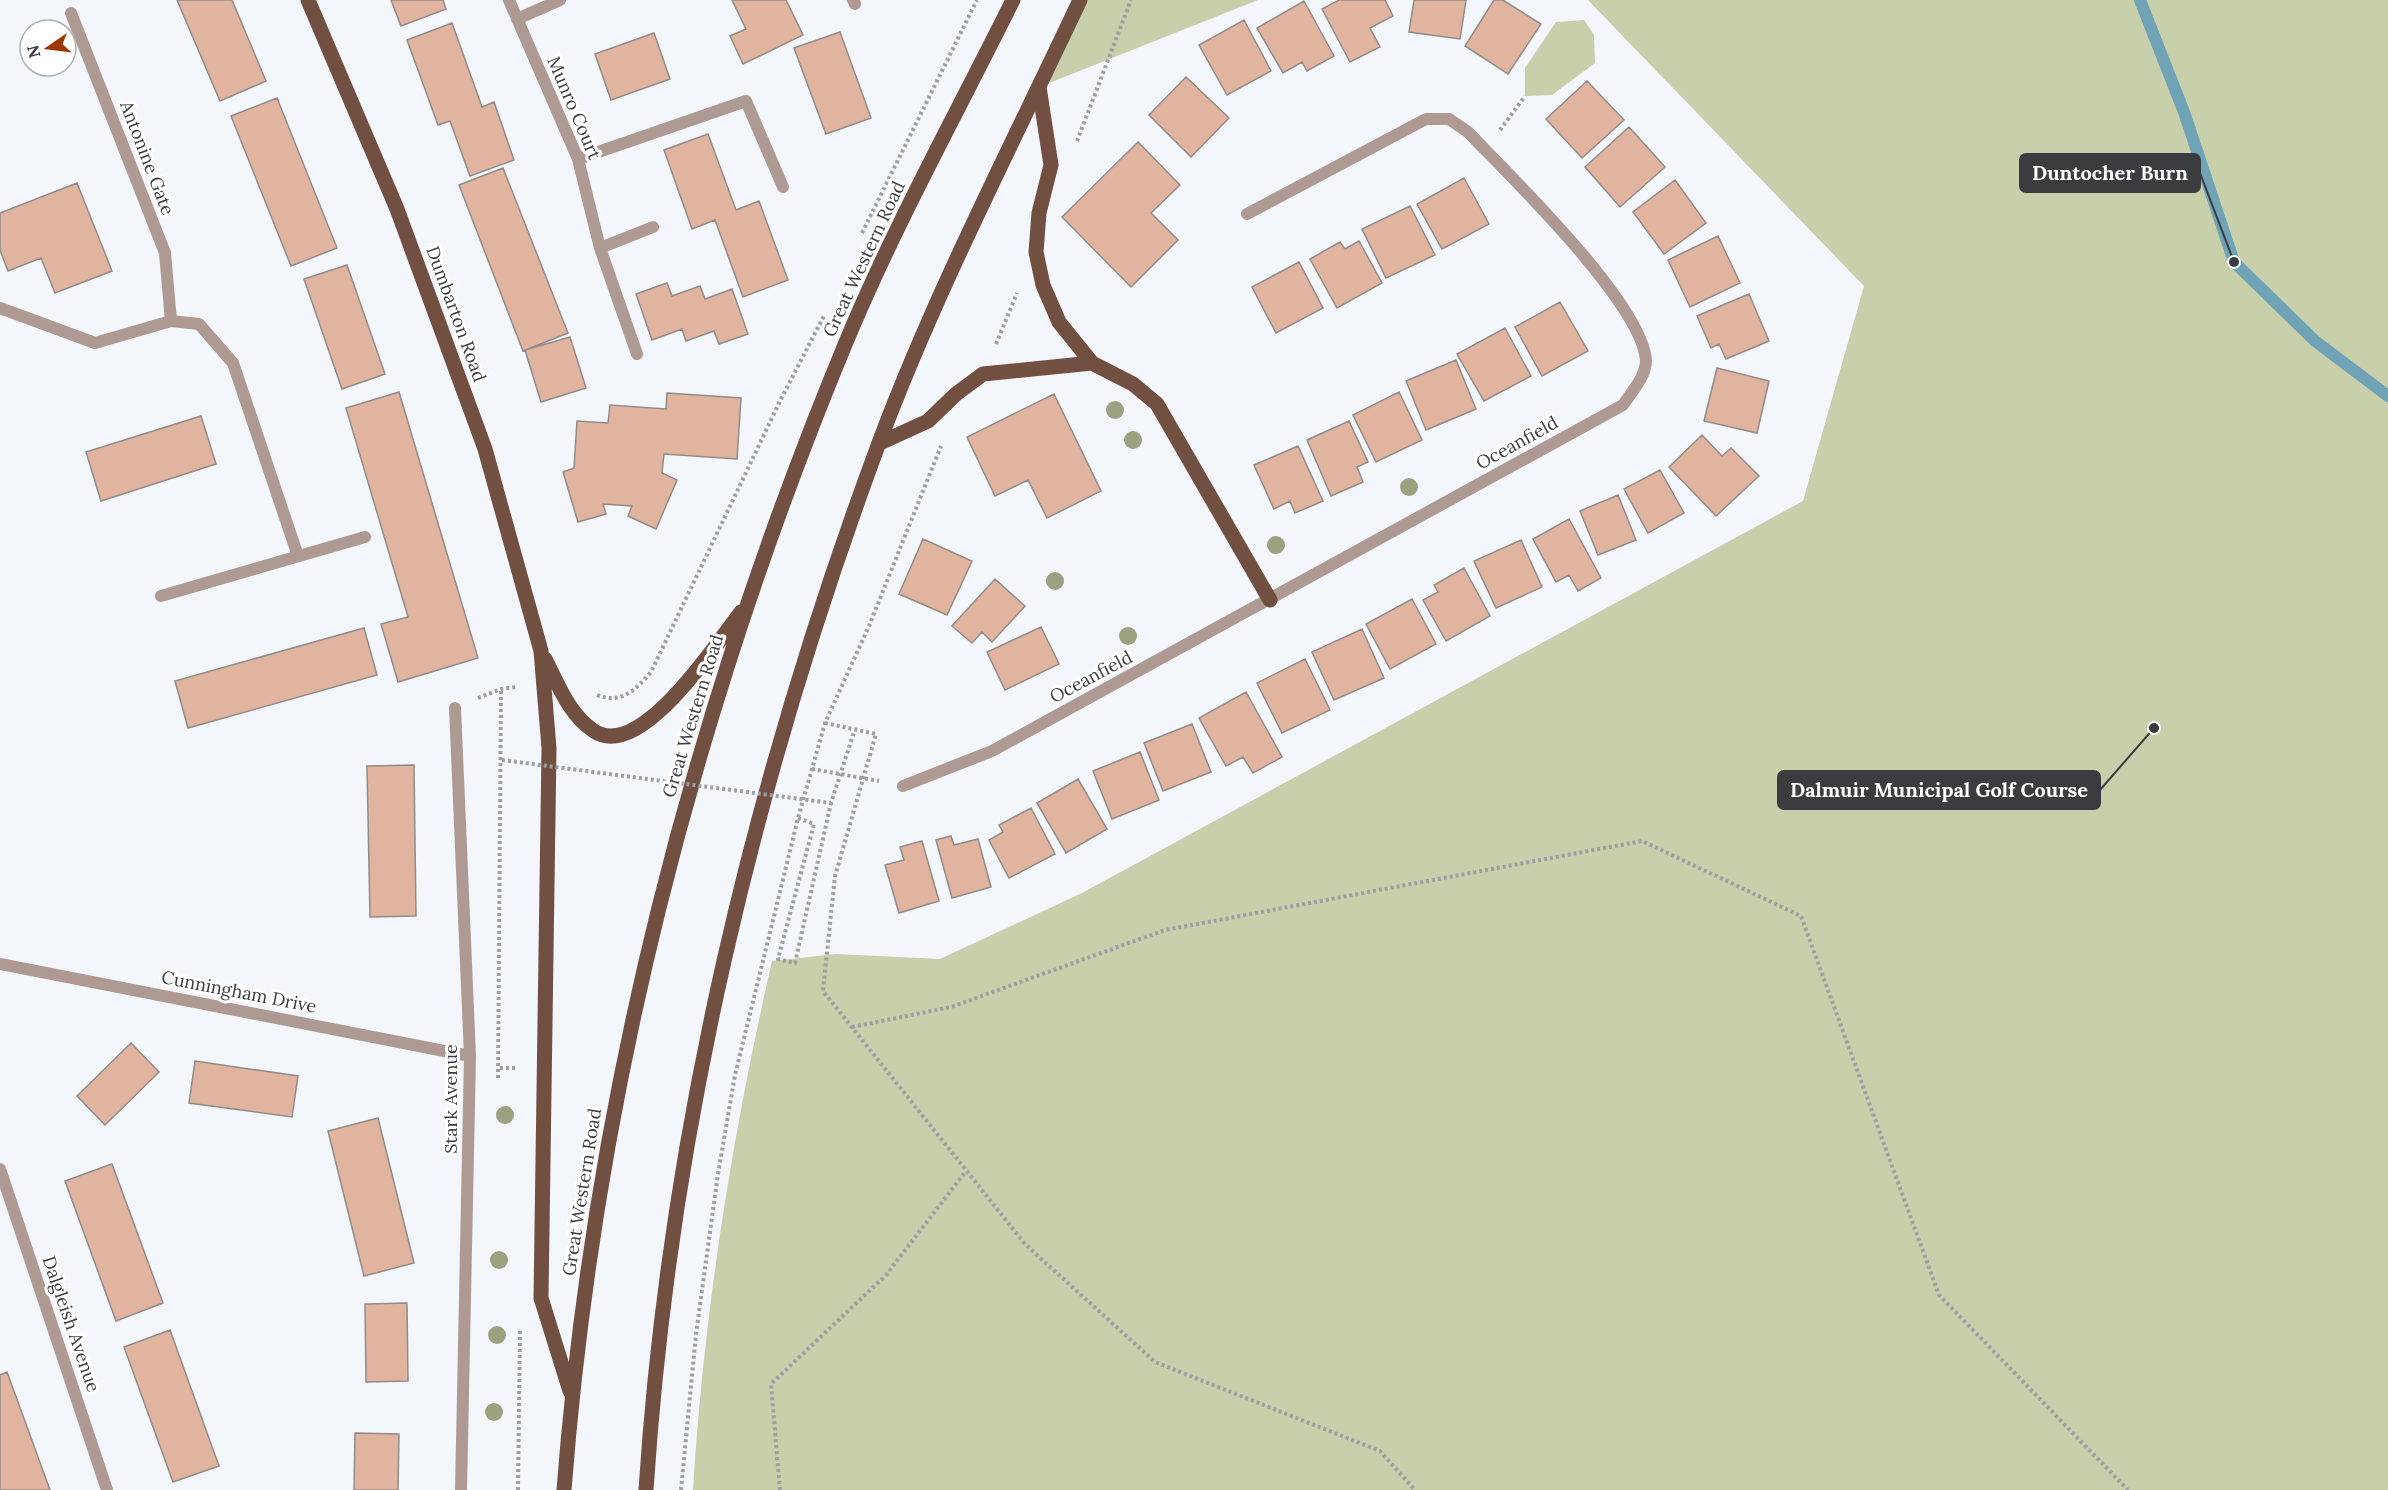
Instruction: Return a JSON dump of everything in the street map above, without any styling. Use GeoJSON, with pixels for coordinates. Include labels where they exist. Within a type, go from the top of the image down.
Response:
{"type":"FeatureCollection","features":[{"type":"Feature","properties":{"kind":"main road","name":"Dumbarton Road"},"geometry":{"type":"LineString","coordinates":[[308,0],[398,209],[481,438],[521,570],[541,651]]}},
{"type":"Feature","properties":{"kind":"main road","name":"Great Western Road"},"geometry":{"type":"LineString","coordinates":[[564,1490],[571,1394],[592,1245],[627,1046],[679,830],[750,600],[844,346],[1013,0]]}},
{"type":"Feature","properties":{"kind":"main road"},"geometry":{"type":"LineString","coordinates":[[646,1490],[661,1322],[683,1174],[729,939],[782,740],[827,594],[880,443],[936,304],[999,166],[1080,0]]}},
{"type":"Feature","properties":{"kind":"main road"},"geometry":{"type":"LineString","coordinates":[[1039,87],[1051,165],[1039,213],[1036,252],[1043,285],[1059,322],[1092,363],[1132,384],[1157,404],[1270,600]]}},
{"type":"Feature","properties":{"kind":"main road"},"geometry":{"type":"LineString","coordinates":[[880,443],[928,421],[956,394],[983,374],[1092,363]]}},
{"type":"Feature","properties":{"kind":"main road"},"geometry":{"type":"LineString","coordinates":[[541,651],[567,702],[580,720],[595,732],[608,737],[624,734],[641,726],[667,704],[750,600]]}},
{"type":"Feature","properties":{"kind":"main road"},"geometry":{"type":"LineString","coordinates":[[541,651],[549,748],[541,1298],[571,1394]]}},
{"type":"Feature","properties":{"kind":"street","name":"Munro Court"},"geometry":{"type":"LineString","coordinates":[[509,0],[578,159],[600,248],[637,354]]}},
{"type":"Feature","properties":{"kind":"street"},"geometry":{"type":"LineString","coordinates":[[517,19],[560,0]]}},
{"type":"Feature","properties":{"kind":"street","name":"Antonine Gate"},"geometry":{"type":"LineString","coordinates":[[71,13],[165,254],[171,321]]}},
{"type":"Feature","properties":{"kind":"street"},"geometry":{"type":"LineString","coordinates":[[578,159],[746,101],[783,186]]}},
{"type":"Feature","properties":{"kind":"street","name":"Oceanfield"},"geometry":{"type":"LineString","coordinates":[[903,786],[992,751],[1270,600],[1623,405],[1638,384],[1646,362],[1639,333],[1632,323],[1581,252],[1468,132],[1449,119],[1426,119],[1247,214]]}},
{"type":"Feature","properties":{"kind":"street"},"geometry":{"type":"LineString","coordinates":[[600,248],[653,227]]}},
{"type":"Feature","properties":{"kind":"street"},"geometry":{"type":"LineString","coordinates":[[0,308],[95,343],[171,321],[199,324],[233,363],[298,556]]}},
{"type":"Feature","properties":{"kind":"street"},"geometry":{"type":"LineString","coordinates":[[161,596],[364,537]]}},
{"type":"Feature","properties":{"kind":"street","name":"Stark Avenue"},"geometry":{"type":"LineString","coordinates":[[455,708],[470,1056],[461,1490]]}},
{"type":"Feature","properties":{"kind":"street","name":"Cunningham Drive"},"geometry":{"type":"LineString","coordinates":[[0,964],[470,1056]]}},
{"type":"Feature","properties":{"kind":"street","name":"Dalgleish Avenue"},"geometry":{"type":"LineString","coordinates":[[0,1170],[107,1490]]}},
{"type":"Feature","properties":{"kind":"path"},"geometry":{"type":"LineString","coordinates":[[858,242],[977,0]]}},
{"type":"Feature","properties":{"kind":"path"},"geometry":{"type":"LineString","coordinates":[[1073,150],[1131,0]]}},
{"type":"Feature","properties":{"kind":"path"},"geometry":{"type":"LineString","coordinates":[[1485,150],[1525,96]]}},
{"type":"Feature","properties":{"kind":"path"},"geometry":{"type":"LineString","coordinates":[[983,374],[1036,252]]}},
{"type":"Feature","properties":{"kind":"path"},"geometry":{"type":"LineString","coordinates":[[588,691],[608,699],[632,694],[651,672],[781,399],[826,312]]}},
{"type":"Feature","properties":{"kind":"path"},"geometry":{"type":"LineString","coordinates":[[681,1490],[701,1292],[735,1075],[798,818],[825,723],[869,626],[943,442]]}},
{"type":"Feature","properties":{"kind":"path"},"geometry":{"type":"LineString","coordinates":[[455,708],[501,689],[521,687]]}},
{"type":"Feature","properties":{"kind":"path"},"geometry":{"type":"LineString","coordinates":[[501,689],[500,1068],[523,1068]]}},
{"type":"Feature","properties":{"kind":"path"},"geometry":{"type":"LineString","coordinates":[[825,723],[876,734],[835,876],[823,991],[1025,1244],[1155,1362],[1380,1451],[1415,1490]]}},
{"type":"Feature","properties":{"kind":"path"},"geometry":{"type":"LineString","coordinates":[[798,818],[814,824],[778,959],[795,963],[831,803],[854,730]]}},
{"type":"Feature","properties":{"kind":"path"},"geometry":{"type":"LineString","coordinates":[[502,760],[831,803]]}},
{"type":"Feature","properties":{"kind":"path"},"geometry":{"type":"LineString","coordinates":[[812,769],[903,786]]}},
{"type":"Feature","properties":{"kind":"path"},"geometry":{"type":"LineString","coordinates":[[852,1027],[951,1007],[1165,930],[1642,841],[1801,916],[1939,1295],[2128,1490]]}},
{"type":"Feature","properties":{"kind":"path"},"geometry":{"type":"LineString","coordinates":[[780,1490],[771,1384],[886,1275],[966,1171]]}},
{"type":"Feature","properties":{"kind":"green space"},"geometry":{"type":"Polygon","coordinates":[[[1080,0],[1258,0],[1039,87],[1080,0]]]}},
{"type":"Feature","properties":{"kind":"green space"},"geometry":{"type":"Polygon","coordinates":[[[1588,0],[2388,0],[2388,1490],[693,1490],[712,1290],[744,1092],[772,961],[836,954],[940,959],[1082,893],[1803,501],[1864,286],[1588,0]]]}},
{"type":"Feature","properties":{"kind":"green space"},"geometry":{"type":"Polygon","coordinates":[[[1584,20],[1594,35],[1595,63],[1552,95],[1525,96],[1525,68],[1556,22],[1584,20]]]}},
{"type":"Feature","properties":{"kind":"building"},"geometry":{"type":"Polygon","coordinates":[[[177,0],[232,0],[266,81],[220,101],[177,0]]]}},
{"type":"Feature","properties":{"kind":"building"},"geometry":{"type":"Polygon","coordinates":[[[391,0],[443,0],[446,9],[401,26],[391,0]]]}},
{"type":"Feature","properties":{"kind":"building"},"geometry":{"type":"Polygon","coordinates":[[[732,0],[786,0],[803,35],[743,64],[730,36],[746,29],[732,0]]]}},
{"type":"Feature","properties":{"kind":"building"},"geometry":{"type":"Polygon","coordinates":[[[1339,0],[1385,0],[1393,16],[1370,28],[1380,47],[1350,62],[1322,9],[1339,0]]]}},
{"type":"Feature","properties":{"kind":"building"},"geometry":{"type":"Polygon","coordinates":[[[1414,0],[1466,0],[1460,39],[1409,32],[1414,0]]]}},
{"type":"Feature","properties":{"kind":"building"},"geometry":{"type":"Polygon","coordinates":[[[1494,0],[1503,0],[1541,24],[1508,74],[1465,46],[1494,0]]]}},
{"type":"Feature","properties":{"kind":"building"},"geometry":{"type":"Polygon","coordinates":[[[1304,1],[1334,56],[1307,71],[1302,62],[1283,73],[1257,28],[1304,1]]]}},
{"type":"Feature","properties":{"kind":"building"},"geometry":{"type":"Polygon","coordinates":[[[1244,20],[1271,71],[1227,95],[1199,45],[1244,20]]]}},
{"type":"Feature","properties":{"kind":"building"},"geometry":{"type":"Polygon","coordinates":[[[452,23],[482,107],[494,102],[514,160],[470,176],[450,121],[438,125],[407,40],[452,23]]]}},
{"type":"Feature","properties":{"kind":"building"},"geometry":{"type":"Polygon","coordinates":[[[840,32],[871,118],[826,134],[794,48],[840,32]]]}},
{"type":"Feature","properties":{"kind":"building"},"geometry":{"type":"Polygon","coordinates":[[[654,33],[670,79],[611,100],[595,54],[654,33]]]}},
{"type":"Feature","properties":{"kind":"building"},"geometry":{"type":"Polygon","coordinates":[[[1186,77],[1229,118],[1191,157],[1149,115],[1186,77]]]}},
{"type":"Feature","properties":{"kind":"building"},"geometry":{"type":"Polygon","coordinates":[[[1587,81],[1624,120],[1582,158],[1546,119],[1587,81]]]}},
{"type":"Feature","properties":{"kind":"building"},"geometry":{"type":"Polygon","coordinates":[[[277,98],[337,248],[291,266],[231,116],[277,98]]]}},
{"type":"Feature","properties":{"kind":"building"},"geometry":{"type":"Polygon","coordinates":[[[1629,127],[1665,167],[1620,207],[1585,167],[1629,127]]]}},
{"type":"Feature","properties":{"kind":"building"},"geometry":{"type":"Polygon","coordinates":[[[708,134],[736,210],[759,201],[788,280],[743,297],[715,220],[692,229],[664,150],[708,134]]]}},
{"type":"Feature","properties":{"kind":"building"},"geometry":{"type":"Polygon","coordinates":[[[1138,142],[1180,185],[1151,213],[1178,240],[1131,287],[1062,217],[1138,142]]]}},
{"type":"Feature","properties":{"kind":"building"},"geometry":{"type":"Polygon","coordinates":[[[503,168],[568,333],[523,351],[459,185],[503,168]]]}},
{"type":"Feature","properties":{"kind":"building"},"geometry":{"type":"Polygon","coordinates":[[[1464,178],[1489,224],[1442,249],[1417,204],[1464,178]]]}},
{"type":"Feature","properties":{"kind":"building"},"geometry":{"type":"Polygon","coordinates":[[[1675,180],[1706,223],[1664,254],[1633,212],[1675,180]]]}},
{"type":"Feature","properties":{"kind":"building"},"geometry":{"type":"Polygon","coordinates":[[[77,183],[112,271],[55,293],[41,258],[8,271],[0,250],[0,213],[77,183]]]}},
{"type":"Feature","properties":{"kind":"building"},"geometry":{"type":"Polygon","coordinates":[[[1410,206],[1435,255],[1386,278],[1362,229],[1410,206]]]}},
{"type":"Feature","properties":{"kind":"building"},"geometry":{"type":"Polygon","coordinates":[[[1718,236],[1740,283],[1690,307],[1668,260],[1718,236]]]}},
{"type":"Feature","properties":{"kind":"building"},"geometry":{"type":"Polygon","coordinates":[[[1359,241],[1382,283],[1337,308],[1310,259],[1340,242],[1345,249],[1359,241]]]}},
{"type":"Feature","properties":{"kind":"building"},"geometry":{"type":"Polygon","coordinates":[[[1299,262],[1323,308],[1276,333],[1252,287],[1299,262]]]}},
{"type":"Feature","properties":{"kind":"building"},"geometry":{"type":"Polygon","coordinates":[[[347,265],[385,374],[342,389],[304,279],[347,265]]]}},
{"type":"Feature","properties":{"kind":"building"},"geometry":{"type":"Polygon","coordinates":[[[667,283],[672,296],[700,286],[705,299],[732,289],[748,334],[719,344],[714,331],[686,341],[682,329],[652,340],[636,294],[667,283]]]}},
{"type":"Feature","properties":{"kind":"building"},"geometry":{"type":"Polygon","coordinates":[[[1749,294],[1769,341],[1726,359],[1719,344],[1711,348],[1697,316],[1749,294]]]}},
{"type":"Feature","properties":{"kind":"building"},"geometry":{"type":"Polygon","coordinates":[[[1560,302],[1588,351],[1542,376],[1515,327],[1560,302]]]}},
{"type":"Feature","properties":{"kind":"building"},"geometry":{"type":"Polygon","coordinates":[[[1505,328],[1531,376],[1484,401],[1457,354],[1505,328]]]}},
{"type":"Feature","properties":{"kind":"building"},"geometry":{"type":"Polygon","coordinates":[[[570,337],[586,388],[541,402],[525,350],[570,337]]]}},
{"type":"Feature","properties":{"kind":"building"},"geometry":{"type":"Polygon","coordinates":[[[1456,360],[1476,409],[1426,430],[1406,381],[1456,360]]]}},
{"type":"Feature","properties":{"kind":"building"},"geometry":{"type":"Polygon","coordinates":[[[1717,368],[1769,381],[1757,433],[1704,421],[1717,368]]]}},
{"type":"Feature","properties":{"kind":"building"},"geometry":{"type":"Polygon","coordinates":[[[399,392],[478,658],[398,682],[381,624],[408,617],[346,408],[399,392]]]}},
{"type":"Feature","properties":{"kind":"building"},"geometry":{"type":"Polygon","coordinates":[[[1399,392],[1422,440],[1376,462],[1353,415],[1399,392]]]}},
{"type":"Feature","properties":{"kind":"building"},"geometry":{"type":"Polygon","coordinates":[[[667,393],[741,398],[737,459],[664,454],[662,473],[677,480],[656,529],[628,516],[632,506],[603,504],[606,514],[578,522],[563,472],[574,468],[577,421],[608,423],[610,405],[666,409],[667,393]]]}},
{"type":"Feature","properties":{"kind":"building"},"geometry":{"type":"Polygon","coordinates":[[[1054,394],[1101,491],[1047,518],[1028,480],[995,496],[967,437],[1054,394]]]}},
{"type":"Feature","properties":{"kind":"building"},"geometry":{"type":"Polygon","coordinates":[[[201,416],[216,464],[101,501],[86,452],[201,416]]]}},
{"type":"Feature","properties":{"kind":"building"},"geometry":{"type":"Polygon","coordinates":[[[1349,421],[1368,462],[1357,467],[1363,482],[1331,496],[1307,440],[1349,421]]]}},
{"type":"Feature","properties":{"kind":"building"},"geometry":{"type":"Polygon","coordinates":[[[1702,435],[1722,456],[1731,448],[1759,476],[1716,516],[1669,467],[1702,435]]]}},
{"type":"Feature","properties":{"kind":"building"},"geometry":{"type":"Polygon","coordinates":[[[1298,446],[1323,501],[1295,513],[1290,501],[1274,509],[1254,465],[1298,446]]]}},
{"type":"Feature","properties":{"kind":"building"},"geometry":{"type":"Polygon","coordinates":[[[1660,470],[1684,513],[1648,533],[1624,489],[1660,470]]]}},
{"type":"Feature","properties":{"kind":"building"},"geometry":{"type":"Polygon","coordinates":[[[1618,495],[1636,540],[1598,555],[1580,511],[1618,495]]]}},
{"type":"Feature","properties":{"kind":"building"},"geometry":{"type":"Polygon","coordinates":[[[1569,519],[1601,578],[1578,591],[1569,575],[1556,582],[1533,539],[1569,519]]]}},
{"type":"Feature","properties":{"kind":"building"},"geometry":{"type":"Polygon","coordinates":[[[923,539],[972,561],[947,615],[899,594],[923,539]]]}},
{"type":"Feature","properties":{"kind":"building"},"geometry":{"type":"Polygon","coordinates":[[[1521,540],[1542,587],[1496,608],[1474,561],[1521,540]]]}},
{"type":"Feature","properties":{"kind":"building"},"geometry":{"type":"Polygon","coordinates":[[[1464,568],[1490,616],[1446,641],[1423,600],[1438,592],[1434,585],[1464,568]]]}},
{"type":"Feature","properties":{"kind":"building"},"geometry":{"type":"Polygon","coordinates":[[[995,579],[1025,606],[992,642],[982,632],[972,643],[952,626],[995,579]]]}},
{"type":"Feature","properties":{"kind":"building"},"geometry":{"type":"Polygon","coordinates":[[[1412,599],[1436,644],[1390,669],[1366,624],[1412,599]]]}},
{"type":"Feature","properties":{"kind":"building"},"geometry":{"type":"Polygon","coordinates":[[[1041,627],[1059,664],[1005,690],[987,652],[1041,627]]]}},
{"type":"Feature","properties":{"kind":"building"},"geometry":{"type":"Polygon","coordinates":[[[364,628],[377,675],[188,728],[175,681],[364,628]]]}},
{"type":"Feature","properties":{"kind":"building"},"geometry":{"type":"Polygon","coordinates":[[[1362,629],[1384,678],[1334,700],[1312,652],[1362,629]]]}},
{"type":"Feature","properties":{"kind":"building"},"geometry":{"type":"Polygon","coordinates":[[[1305,659],[1330,710],[1282,733],[1257,683],[1305,659]]]}},
{"type":"Feature","properties":{"kind":"building"},"geometry":{"type":"Polygon","coordinates":[[[1246,692],[1282,757],[1253,773],[1243,757],[1226,766],[1199,718],[1246,692]]]}},
{"type":"Feature","properties":{"kind":"building"},"geometry":{"type":"Polygon","coordinates":[[[1192,724],[1211,772],[1163,791],[1144,743],[1192,724]]]}},
{"type":"Feature","properties":{"kind":"building"},"geometry":{"type":"Polygon","coordinates":[[[1140,752],[1159,800],[1112,819],[1093,771],[1140,752]]]}},
{"type":"Feature","properties":{"kind":"building"},"geometry":{"type":"Polygon","coordinates":[[[414,765],[416,916],[370,917],[367,766],[414,765]]]}},
{"type":"Feature","properties":{"kind":"building"},"geometry":{"type":"Polygon","coordinates":[[[1078,779],[1107,829],[1066,853],[1037,803],[1078,779]]]}},
{"type":"Feature","properties":{"kind":"building"},"geometry":{"type":"Polygon","coordinates":[[[1031,808],[1055,854],[1009,878],[989,840],[1003,832],[999,825],[1031,808]]]}},
{"type":"Feature","properties":{"kind":"building"},"geometry":{"type":"Polygon","coordinates":[[[951,836],[954,845],[978,839],[991,887],[952,898],[936,840],[951,836]]]}},
{"type":"Feature","properties":{"kind":"building"},"geometry":{"type":"Polygon","coordinates":[[[922,841],[939,901],[899,913],[885,865],[904,860],[900,847],[922,841]]]}},
{"type":"Feature","properties":{"kind":"building"},"geometry":{"type":"Polygon","coordinates":[[[131,1043],[159,1072],[105,1125],[77,1096],[131,1043]]]}},
{"type":"Feature","properties":{"kind":"building"},"geometry":{"type":"Polygon","coordinates":[[[195,1061],[298,1076],[292,1117],[189,1103],[195,1061]]]}},
{"type":"Feature","properties":{"kind":"building"},"geometry":{"type":"Polygon","coordinates":[[[378,1118],[414,1263],[364,1276],[328,1131],[378,1118]]]}},
{"type":"Feature","properties":{"kind":"building"},"geometry":{"type":"Polygon","coordinates":[[[112,1164],[163,1303],[116,1321],[65,1181],[112,1164]]]}},
{"type":"Feature","properties":{"kind":"building"},"geometry":{"type":"Polygon","coordinates":[[[407,1303],[408,1381],[366,1382],[365,1304],[407,1303]]]}},
{"type":"Feature","properties":{"kind":"building"},"geometry":{"type":"Polygon","coordinates":[[[170,1330],[219,1466],[173,1482],[124,1347],[170,1330]]]}},
{"type":"Feature","properties":{"kind":"building"},"geometry":{"type":"Polygon","coordinates":[[[7,1372],[50,1490],[0,1490],[0,1375],[7,1372]]]}},
{"type":"Feature","properties":{"kind":"building"},"geometry":{"type":"Polygon","coordinates":[[[355,1433],[399,1434],[398,1490],[354,1490],[355,1433]]]}},
{"type":"Feature","properties":{"kind":"waterway"},"geometry":{"type":"LineString","coordinates":[[2140,0],[2184,112],[2234,262],[2315,341],[2388,396]]}},
{"type":"Feature","properties":{"kind":"place","name":"Duntocher Burn"},"geometry":{"type":"Point","coordinates":[2234,262]}},
{"type":"Feature","properties":{"kind":"place","name":"Dalmuir Municipal Golf Course"},"geometry":{"type":"Point","coordinates":[2154,728]}}]}
